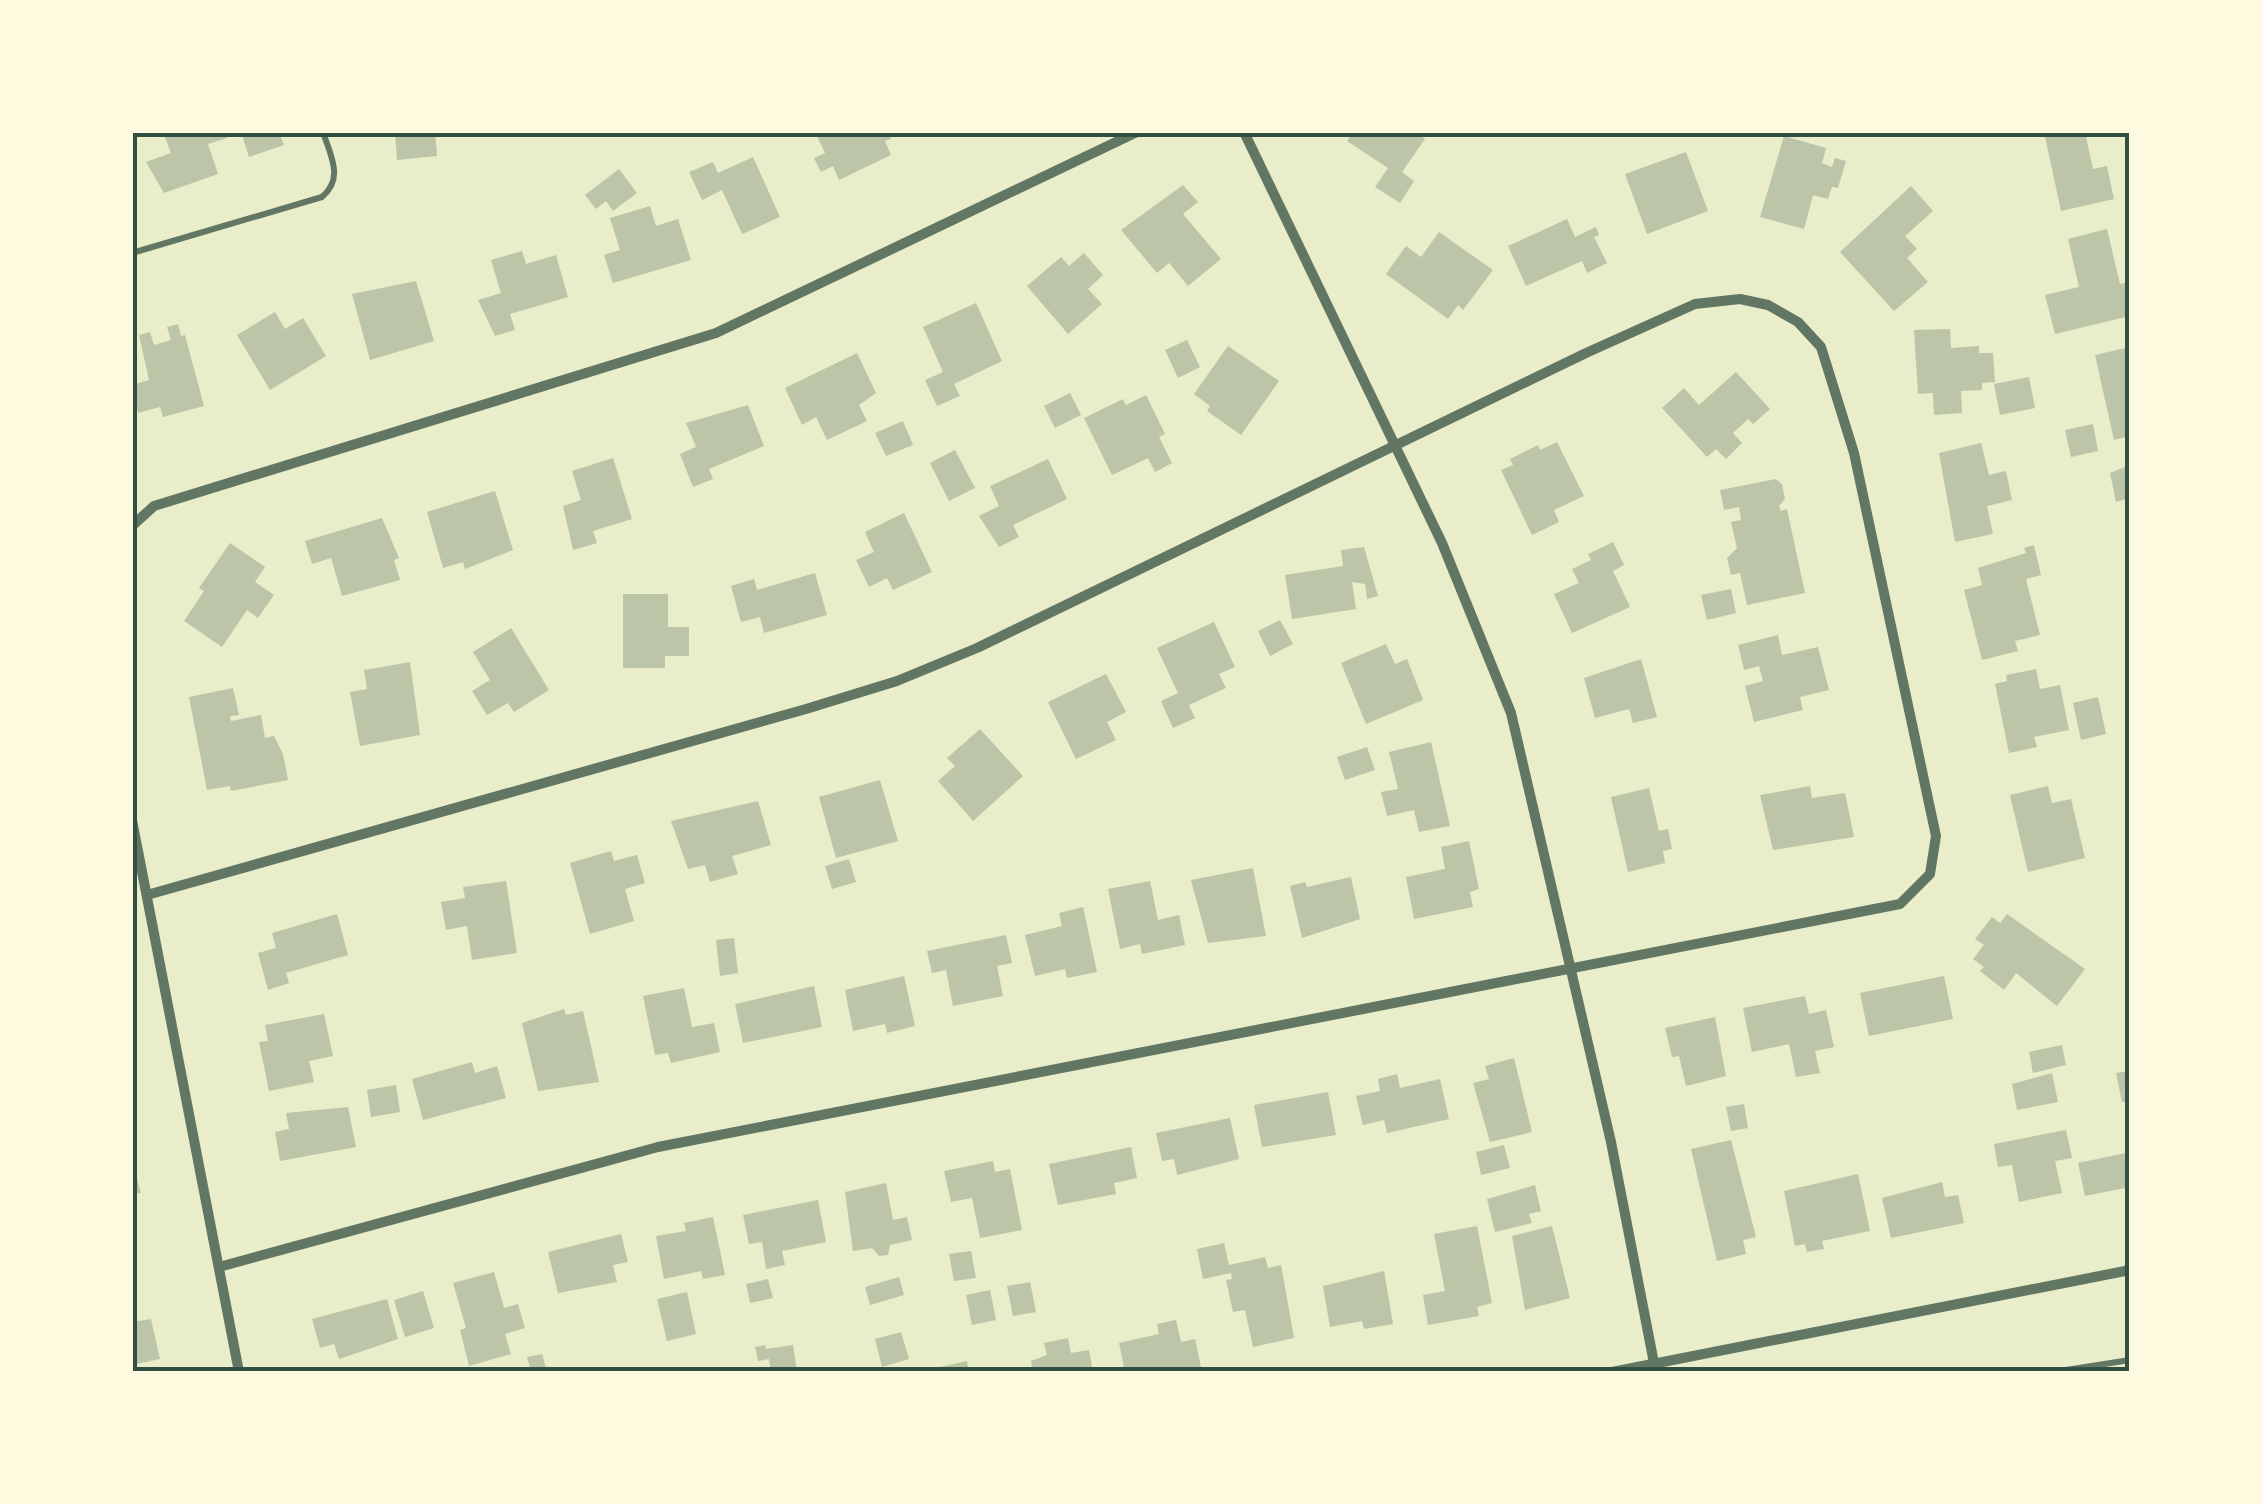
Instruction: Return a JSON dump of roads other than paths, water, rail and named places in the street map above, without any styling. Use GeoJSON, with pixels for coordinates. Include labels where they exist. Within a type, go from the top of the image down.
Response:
{"type":"FeatureCollection","features":[{"type":"Feature","properties":{"kind":"street"},"geometry":{"type":"LineString","coordinates":[[132,526],[154,506],[716,333],[1136,132]]}},
{"type":"Feature","properties":{"kind":"street"},"geometry":{"type":"LineString","coordinates":[[1244,132],[1442,543],[1506,698],[1572,968],[1654,1363]]}},
{"type":"Feature","properties":{"kind":"street"},"geometry":{"type":"LineString","coordinates":[[147,895],[897,681],[977,648],[1564,364],[1696,304],[1723,299],[1768,306],[1798,322],[1822,347],[1854,453],[1936,836],[1935,857],[1917,891],[1900,904],[658,1147],[218,1267]]}},
{"type":"Feature","properties":{"kind":"street"},"geometry":{"type":"LineString","coordinates":[[132,820],[239,1372]]}},
{"type":"Feature","properties":{"kind":"street"},"geometry":{"type":"LineString","coordinates":[[1612,1372],[2130,1270]]}},
{"type":"Feature","properties":{"kind":"lane"},"geometry":{"type":"LineString","coordinates":[[132,253],[322,197],[332,189],[336,174],[323,132]]}},
{"type":"Feature","properties":{"kind":"lane"},"geometry":{"type":"LineString","coordinates":[[2053,1372],[2130,1360]]}}]}
